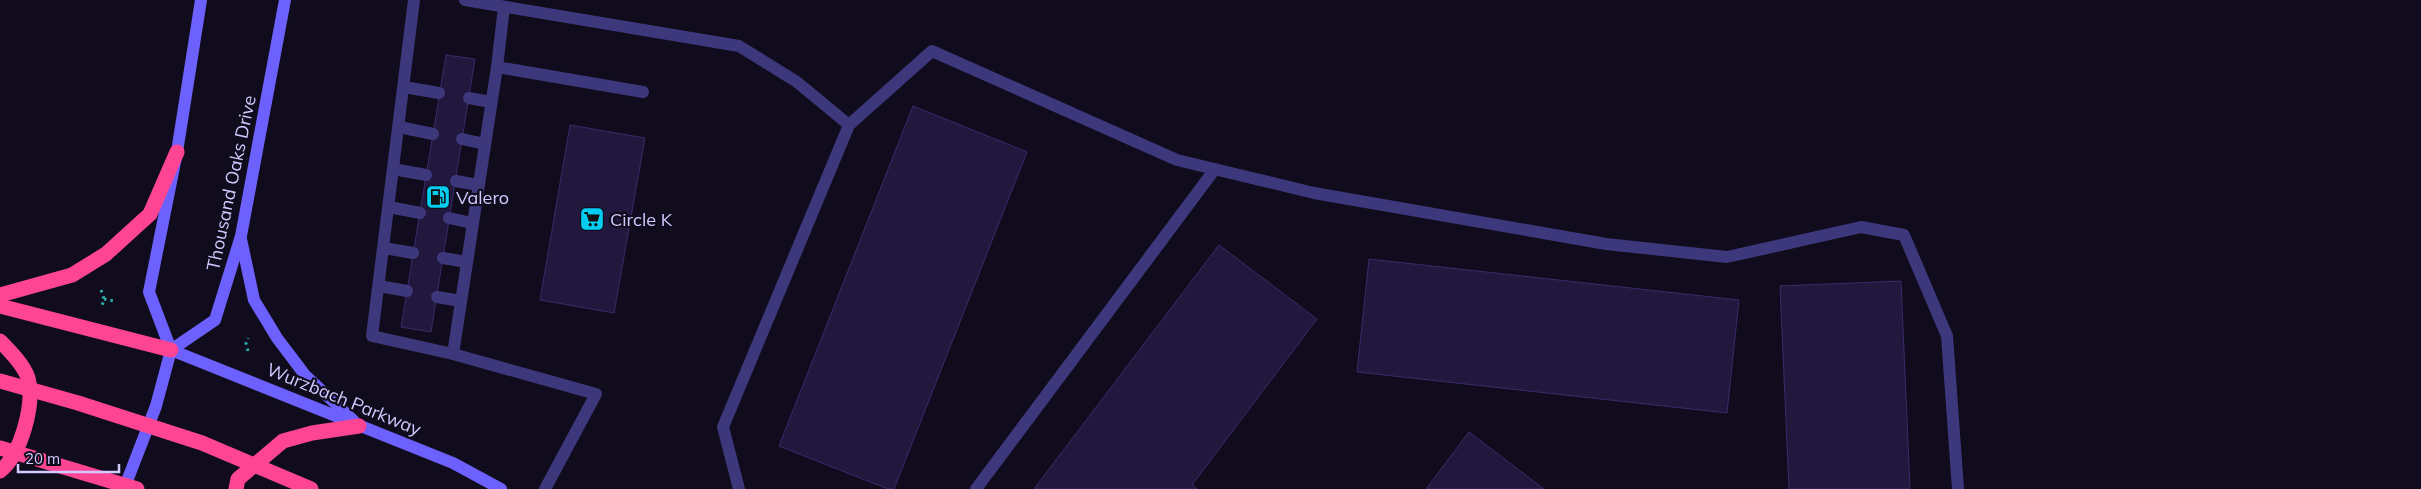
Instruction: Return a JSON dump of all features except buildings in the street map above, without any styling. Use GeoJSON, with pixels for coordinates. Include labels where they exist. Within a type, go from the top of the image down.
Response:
{"type":"FeatureCollection","features":[{"type":"Feature","properties":{"kind":"highway"},"geometry":{"type":"LineString","coordinates":[[0,295],[72,275],[106,254],[150,214],[177,152]]}},
{"type":"Feature","properties":{"kind":"highway"},"geometry":{"type":"LineString","coordinates":[[0,306],[171,350]]}},
{"type":"Feature","properties":{"kind":"highway"},"geometry":{"type":"LineString","coordinates":[[0,341],[11,352],[28,377],[29,407],[22,437],[6,466],[0,471]]}},
{"type":"Feature","properties":{"kind":"highway"},"geometry":{"type":"LineString","coordinates":[[0,381],[78,403],[202,443],[311,489]]}},
{"type":"Feature","properties":{"kind":"highway"},"geometry":{"type":"LineString","coordinates":[[236,489],[238,479],[283,441],[312,433],[359,426]]}},
{"type":"Feature","properties":{"kind":"highway"},"geometry":{"type":"LineString","coordinates":[[0,448],[137,489]]}},
{"type":"Feature","properties":{"kind":"main road"},"geometry":{"type":"LineString","coordinates":[[124,489],[156,406],[171,350],[149,292],[177,152],[201,0]]}},
{"type":"Feature","properties":{"kind":"main road","name":"Thousand Oaks Drive"},"geometry":{"type":"LineString","coordinates":[[171,350],[215,320],[241,236],[285,0]]}},
{"type":"Feature","properties":{"kind":"main road"},"geometry":{"type":"LineString","coordinates":[[241,236],[254,300],[263,315],[305,375],[359,426]]}},
{"type":"Feature","properties":{"kind":"main road","name":"Wurzbach Parkway"},"geometry":{"type":"LineString","coordinates":[[171,350],[453,463],[501,489]]}},
{"type":"Feature","properties":{"kind":"lane"},"geometry":{"type":"LineString","coordinates":[[414,0],[372,336],[452,354],[596,394],[545,489]]}},
{"type":"Feature","properties":{"kind":"lane"},"geometry":{"type":"LineString","coordinates":[[465,0],[739,46],[797,82],[848,125]]}},
{"type":"Feature","properties":{"kind":"lane"},"geometry":{"type":"LineString","coordinates":[[452,354],[497,67],[504,7]]}},
{"type":"Feature","properties":{"kind":"lane"},"geometry":{"type":"LineString","coordinates":[[739,489],[723,427],[848,125],[932,51],[1177,160],[1314,193],[1596,242],[1717,256],[1726,256],[1861,227],[1904,235],[1947,336],[1958,489]]}},
{"type":"Feature","properties":{"kind":"lane"},"geometry":{"type":"LineString","coordinates":[[497,67],[643,92]]}},
{"type":"Feature","properties":{"kind":"lane"},"geometry":{"type":"LineString","coordinates":[[404,87],[440,93]]}},
{"type":"Feature","properties":{"kind":"lane"},"geometry":{"type":"LineString","coordinates":[[469,98],[491,102]]}},
{"type":"Feature","properties":{"kind":"lane"},"geometry":{"type":"LineString","coordinates":[[398,127],[433,134]]}},
{"type":"Feature","properties":{"kind":"lane"},"geometry":{"type":"LineString","coordinates":[[462,139],[485,144]]}},
{"type":"Feature","properties":{"kind":"lane"},"geometry":{"type":"LineString","coordinates":[[393,169],[426,175]]}},
{"type":"Feature","properties":{"kind":"lane"},"geometry":{"type":"LineString","coordinates":[[976,489],[1215,169]]}},
{"type":"Feature","properties":{"kind":"lane"},"geometry":{"type":"LineString","coordinates":[[456,181],[478,185]]}},
{"type":"Feature","properties":{"kind":"lane"},"geometry":{"type":"LineString","coordinates":[[389,207],[420,213]]}},
{"type":"Feature","properties":{"kind":"lane"},"geometry":{"type":"LineString","coordinates":[[449,218],[472,223]]}},
{"type":"Feature","properties":{"kind":"lane"},"geometry":{"type":"LineString","coordinates":[[384,248],[413,253]]}},
{"type":"Feature","properties":{"kind":"lane"},"geometry":{"type":"LineString","coordinates":[[443,258],[466,262]]}},
{"type":"Feature","properties":{"kind":"lane"},"geometry":{"type":"LineString","coordinates":[[379,286],[407,291]]}},
{"type":"Feature","properties":{"kind":"lane"},"geometry":{"type":"LineString","coordinates":[[437,297],[461,301]]}},
{"type":"Feature","properties":{"kind":"path"},"geometry":{"type":"LineString","coordinates":[[101,290],[104,299],[102,307]]}},
{"type":"Feature","properties":{"kind":"path"},"geometry":{"type":"LineString","coordinates":[[104,299],[114,300]]}},
{"type":"Feature","properties":{"kind":"path"},"geometry":{"type":"LineString","coordinates":[[241,338],[246,343],[248,351]]}},
{"type":"Feature","properties":{"kind":"path"},"geometry":{"type":"LineString","coordinates":[[246,343],[248,338]]}},
{"type":"Feature","properties":{"kind":"place","name":"Valero"},"geometry":{"type":"Point","coordinates":[438,197]}},
{"type":"Feature","properties":{"kind":"place","name":"Circle K"},"geometry":{"type":"Point","coordinates":[592,219]}}]}
